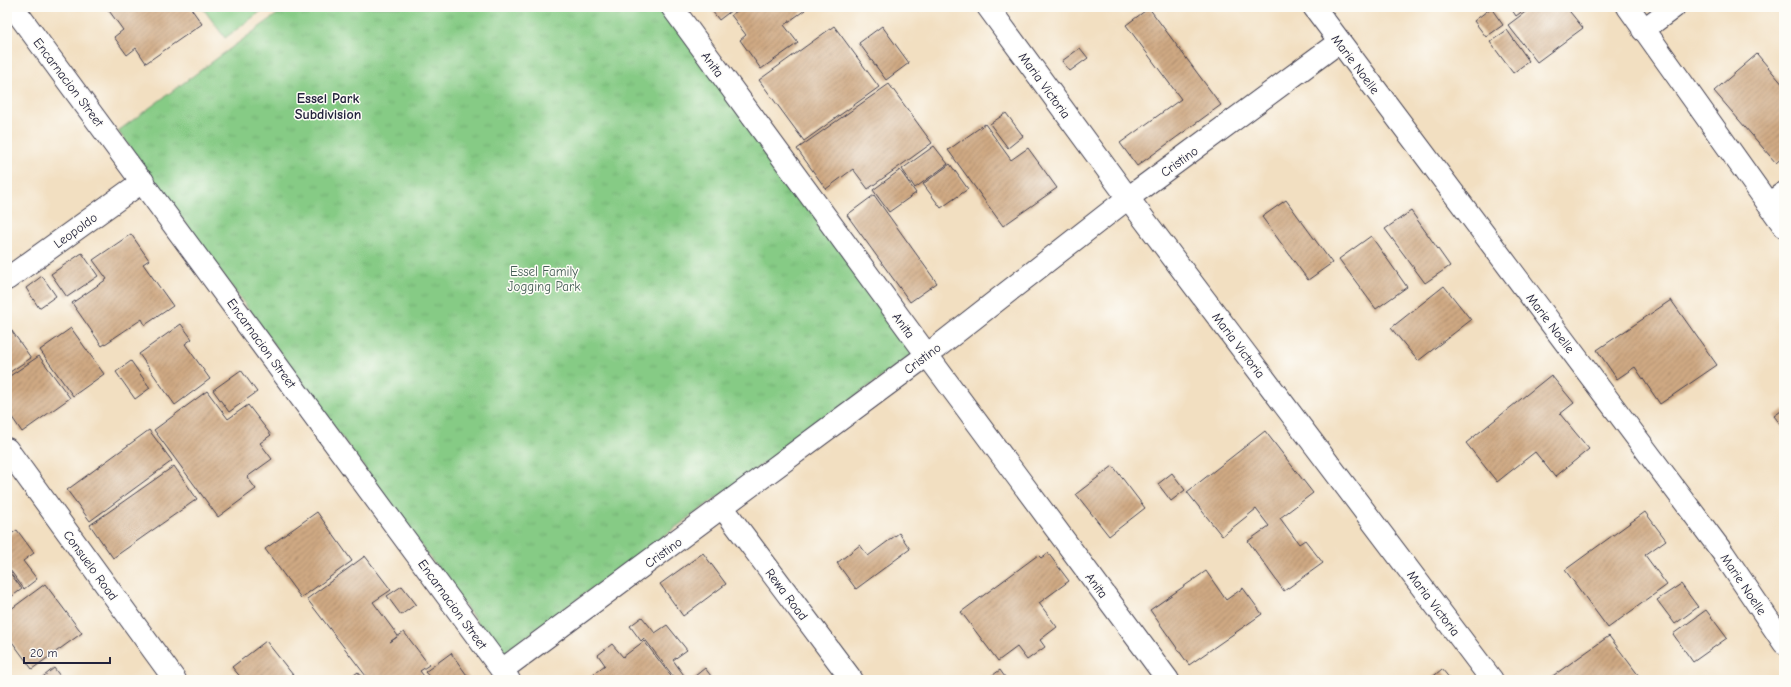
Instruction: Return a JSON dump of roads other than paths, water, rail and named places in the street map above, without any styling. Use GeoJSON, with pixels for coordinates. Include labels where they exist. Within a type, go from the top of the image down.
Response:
{"type":"FeatureCollection","features":[{"type":"Feature","properties":{"kind":"street","name":"Encarnacion Street"},"geometry":{"type":"LineString","coordinates":[[13,7],[143,181],[505,675]]}},
{"type":"Feature","properties":{"kind":"street","name":"Anita"},"geometry":{"type":"LineString","coordinates":[[672,7],[926,355],[1168,680]]}},
{"type":"Feature","properties":{"kind":"street","name":"Maria Victoria"},"geometry":{"type":"LineString","coordinates":[[988,7],[1128,198],[1492,680]]}},
{"type":"Feature","properties":{"kind":"street","name":"Marie Noelle"},"geometry":{"type":"LineString","coordinates":[[1314,7],[1723,553],[1784,642]]}},
{"type":"Feature","properties":{"kind":"street"},"geometry":{"type":"LineString","coordinates":[[1628,7],[1643,30],[1776,199],[1784,226]]}},
{"type":"Feature","properties":{"kind":"street"},"geometry":{"type":"LineString","coordinates":[[1643,30],[1674,7]]}},
{"type":"Feature","properties":{"kind":"street","name":"Cristino"},"geometry":{"type":"LineString","coordinates":[[505,675],[926,355],[1128,198],[1339,42]]}},
{"type":"Feature","properties":{"kind":"street","name":"Leopoldo"},"geometry":{"type":"LineString","coordinates":[[7,279],[143,181]]}},
{"type":"Feature","properties":{"kind":"street","name":"Consuelo Road"},"geometry":{"type":"LineString","coordinates":[[7,450],[175,680]]}},
{"type":"Feature","properties":{"kind":"street","name":"Rewa Road"},"geometry":{"type":"LineString","coordinates":[[723,508],[852,680]]}},
{"type":"Feature","properties":{"kind":"district","name":"Essel Park Subdivision"},"geometry":{"type":"Point","coordinates":[328,106]}},
{"type":"Feature","properties":{"kind":"park label","name":"Essel Family Jogging Park"},"geometry":{"type":"Point","coordinates":[544,278]}}]}
